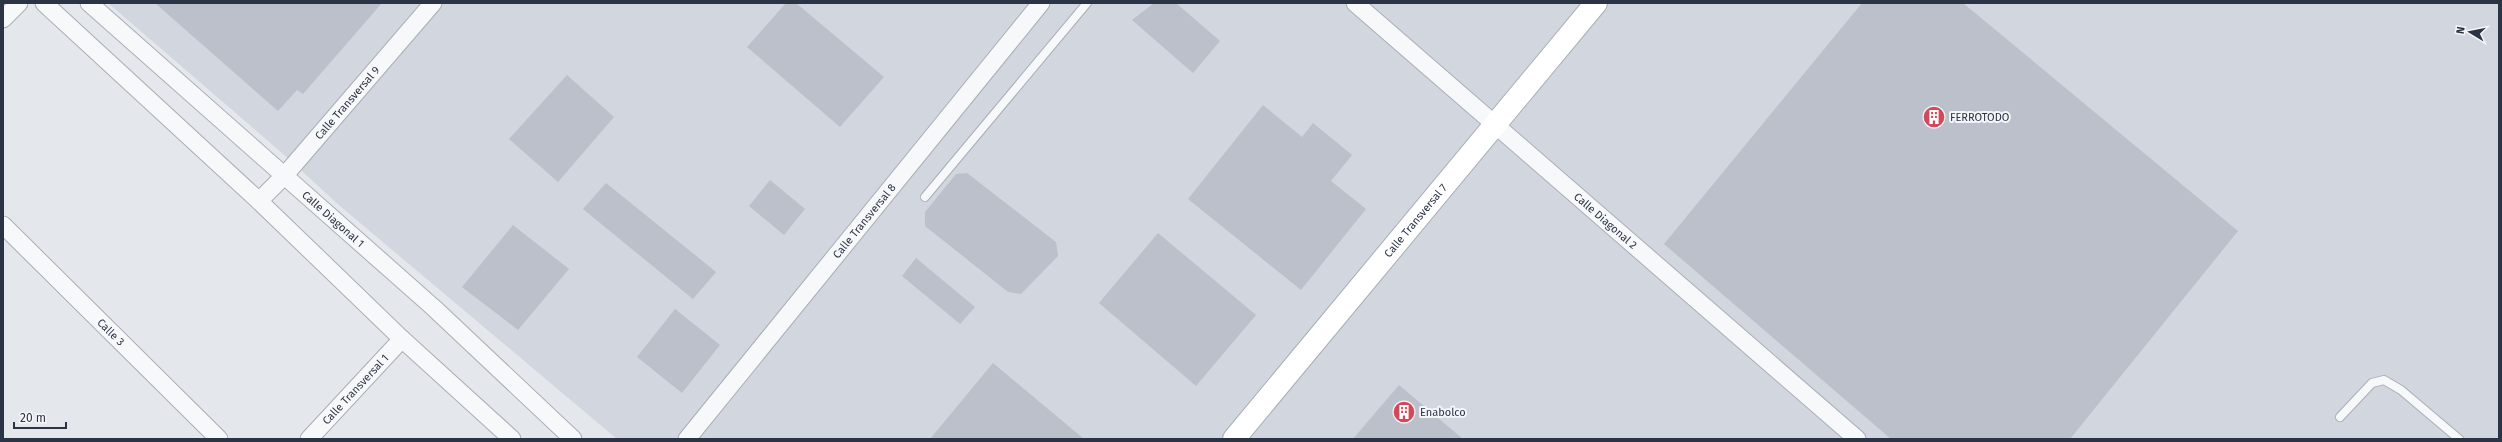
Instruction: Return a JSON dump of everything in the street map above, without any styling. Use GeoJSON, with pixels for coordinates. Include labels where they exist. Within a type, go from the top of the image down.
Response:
{"type":"FeatureCollection","features":[{"type":"Feature","properties":{"kind":"street"},"geometry":{"type":"LineString","coordinates":[[3,19],[19,3]]}},
{"type":"Feature","properties":{"kind":"street"},"geometry":{"type":"LineString","coordinates":[[44,3],[259,201],[402,338],[512,439]]}},
{"type":"Feature","properties":{"kind":"street","name":"Calle Diagonal 1"},"geometry":{"type":"LineString","coordinates":[[89,3],[434,308],[573,439]]}},
{"type":"Feature","properties":{"kind":"street","name":"Calle Transversal 9"},"geometry":{"type":"LineString","coordinates":[[259,201],[285,175],[433,3]]}},
{"type":"Feature","properties":{"kind":"street","name":"Calle Transversal 8"},"geometry":{"type":"LineString","coordinates":[[687,439],[1041,3]]}},
{"type":"Feature","properties":{"kind":"street","name":"Calle Diagonal 2"},"geometry":{"type":"LineString","coordinates":[[1355,3],[1857,439]]}},
{"type":"Feature","properties":{"kind":"street","name":"Calle Transversal 7"},"geometry":{"type":"LineString","coordinates":[[1234,439],[1596,3]]}},
{"type":"Feature","properties":{"kind":"street","name":"Calle 3"},"geometry":{"type":"LineString","coordinates":[[3,225],[219,439]]}},
{"type":"Feature","properties":{"kind":"street","name":"Calle Transversal 1"},"geometry":{"type":"LineString","coordinates":[[309,439],[402,338]]}},
{"type":"Feature","properties":{"kind":"lane"},"geometry":{"type":"LineString","coordinates":[[925,197],[1087,3]]}},
{"type":"Feature","properties":{"kind":"lane"},"geometry":{"type":"LineString","coordinates":[[2340,417],[2372,383],[2384,380],[2401,390],[2459,439]]}},
{"type":"Feature","properties":{"kind":"shaded area"},"geometry":{"type":"Polygon","coordinates":[[[108,3],[2499,3],[2499,439],[617,439],[340,206],[282,153],[108,3]]]}},
{"type":"Feature","properties":{"kind":"building"},"geometry":{"type":"Polygon","coordinates":[[[155,3],[382,3],[303,94],[297,90],[278,111],[155,3]]]}},
{"type":"Feature","properties":{"kind":"building"},"geometry":{"type":"Polygon","coordinates":[[[786,3],[796,3],[884,77],[840,127],[747,47],[786,3]]]}},
{"type":"Feature","properties":{"kind":"building"},"geometry":{"type":"Polygon","coordinates":[[[1154,3],[1176,3],[1220,41],[1193,73],[1132,20],[1154,3]]]}},
{"type":"Feature","properties":{"kind":"building","name":"FERROTODO"},"geometry":{"type":"Polygon","coordinates":[[[1862,3],[1963,3],[2238,231],[2070,439],[1891,439],[1664,244],[1862,3]]]}},
{"type":"Feature","properties":{"kind":"building"},"geometry":{"type":"Polygon","coordinates":[[[567,75],[614,117],[558,182],[509,139],[567,75]]]}},
{"type":"Feature","properties":{"kind":"building"},"geometry":{"type":"Polygon","coordinates":[[[1263,105],[1302,137],[1313,123],[1352,155],[1331,181],[1366,209],[1301,290],[1188,199],[1263,105]]]}},
{"type":"Feature","properties":{"kind":"building"},"geometry":{"type":"Polygon","coordinates":[[[967,173],[1056,242],[1058,256],[1021,294],[1008,292],[925,226],[925,212],[956,174],[967,173]]]}},
{"type":"Feature","properties":{"kind":"building"},"geometry":{"type":"Polygon","coordinates":[[[770,180],[805,209],[784,235],[749,206],[770,180]]]}},
{"type":"Feature","properties":{"kind":"building"},"geometry":{"type":"Polygon","coordinates":[[[606,183],[716,272],[693,299],[583,209],[606,183]]]}},
{"type":"Feature","properties":{"kind":"building"},"geometry":{"type":"Polygon","coordinates":[[[513,225],[569,269],[518,330],[462,287],[513,225]]]}},
{"type":"Feature","properties":{"kind":"building"},"geometry":{"type":"Polygon","coordinates":[[[1158,233],[1256,315],[1196,386],[1099,303],[1158,233]]]}},
{"type":"Feature","properties":{"kind":"building"},"geometry":{"type":"Polygon","coordinates":[[[916,258],[975,307],[960,324],[902,276],[916,258]]]}},
{"type":"Feature","properties":{"kind":"building"},"geometry":{"type":"Polygon","coordinates":[[[675,309],[720,345],[682,393],[637,357],[675,309]]]}},
{"type":"Feature","properties":{"kind":"building"},"geometry":{"type":"Polygon","coordinates":[[[993,363],[1084,439],[930,439],[993,363]]]}},
{"type":"Feature","properties":{"kind":"building","name":"Enabolco"},"geometry":{"type":"Polygon","coordinates":[[[1399,385],[1463,439],[1353,439],[1399,385]]]}},
{"type":"Feature","properties":{"kind":"place","name":"FERROTODO"},"geometry":{"type":"Point","coordinates":[1934,117]}},
{"type":"Feature","properties":{"kind":"place","name":"Enabolco"},"geometry":{"type":"Point","coordinates":[1404,412]}}]}
